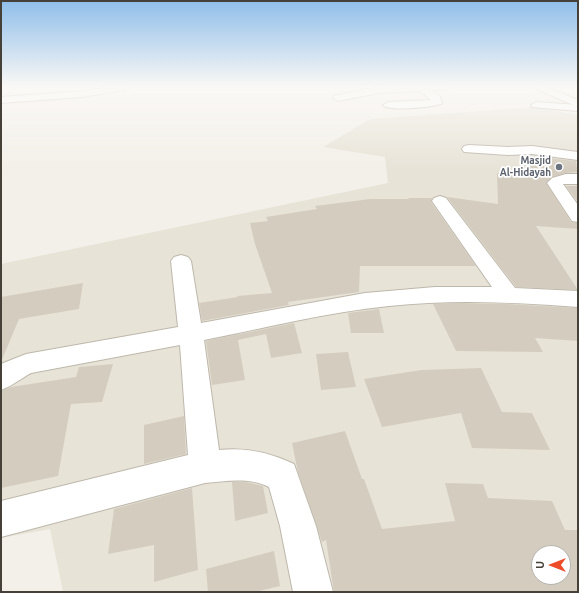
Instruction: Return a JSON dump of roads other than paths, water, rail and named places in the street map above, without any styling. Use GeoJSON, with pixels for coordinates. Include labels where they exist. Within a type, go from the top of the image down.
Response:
{"type":"FeatureCollection","features":[{"type":"Feature","properties":{"kind":"street"},"geometry":{"type":"LineString","coordinates":[[469,149],[508,151],[532,150],[578,156]]}},
{"type":"Feature","properties":{"kind":"street"},"geometry":{"type":"LineString","coordinates":[[578,179],[558,180],[555,183],[578,217]]}},
{"type":"Feature","properties":{"kind":"street"},"geometry":{"type":"LineString","coordinates":[[440,201],[508,294]]}},
{"type":"Feature","properties":{"kind":"street"},"geometry":{"type":"LineString","coordinates":[[181,261],[191,334],[205,467]]}},
{"type":"Feature","properties":{"kind":"street"},"geometry":{"type":"LineString","coordinates":[[1,379],[13,370],[26,364],[342,305],[377,300],[460,294],[508,294],[578,299]]}},
{"type":"Feature","properties":{"kind":"street"},"geometry":{"type":"LineString","coordinates":[[1,519],[205,467],[229,464],[269,468],[282,476],[298,526],[313,592]]}},
{"type":"Feature","properties":{"kind":"place","name":"Masjid Al-Hidayah"},"geometry":{"type":"Point","coordinates":[559,167]}}]}
